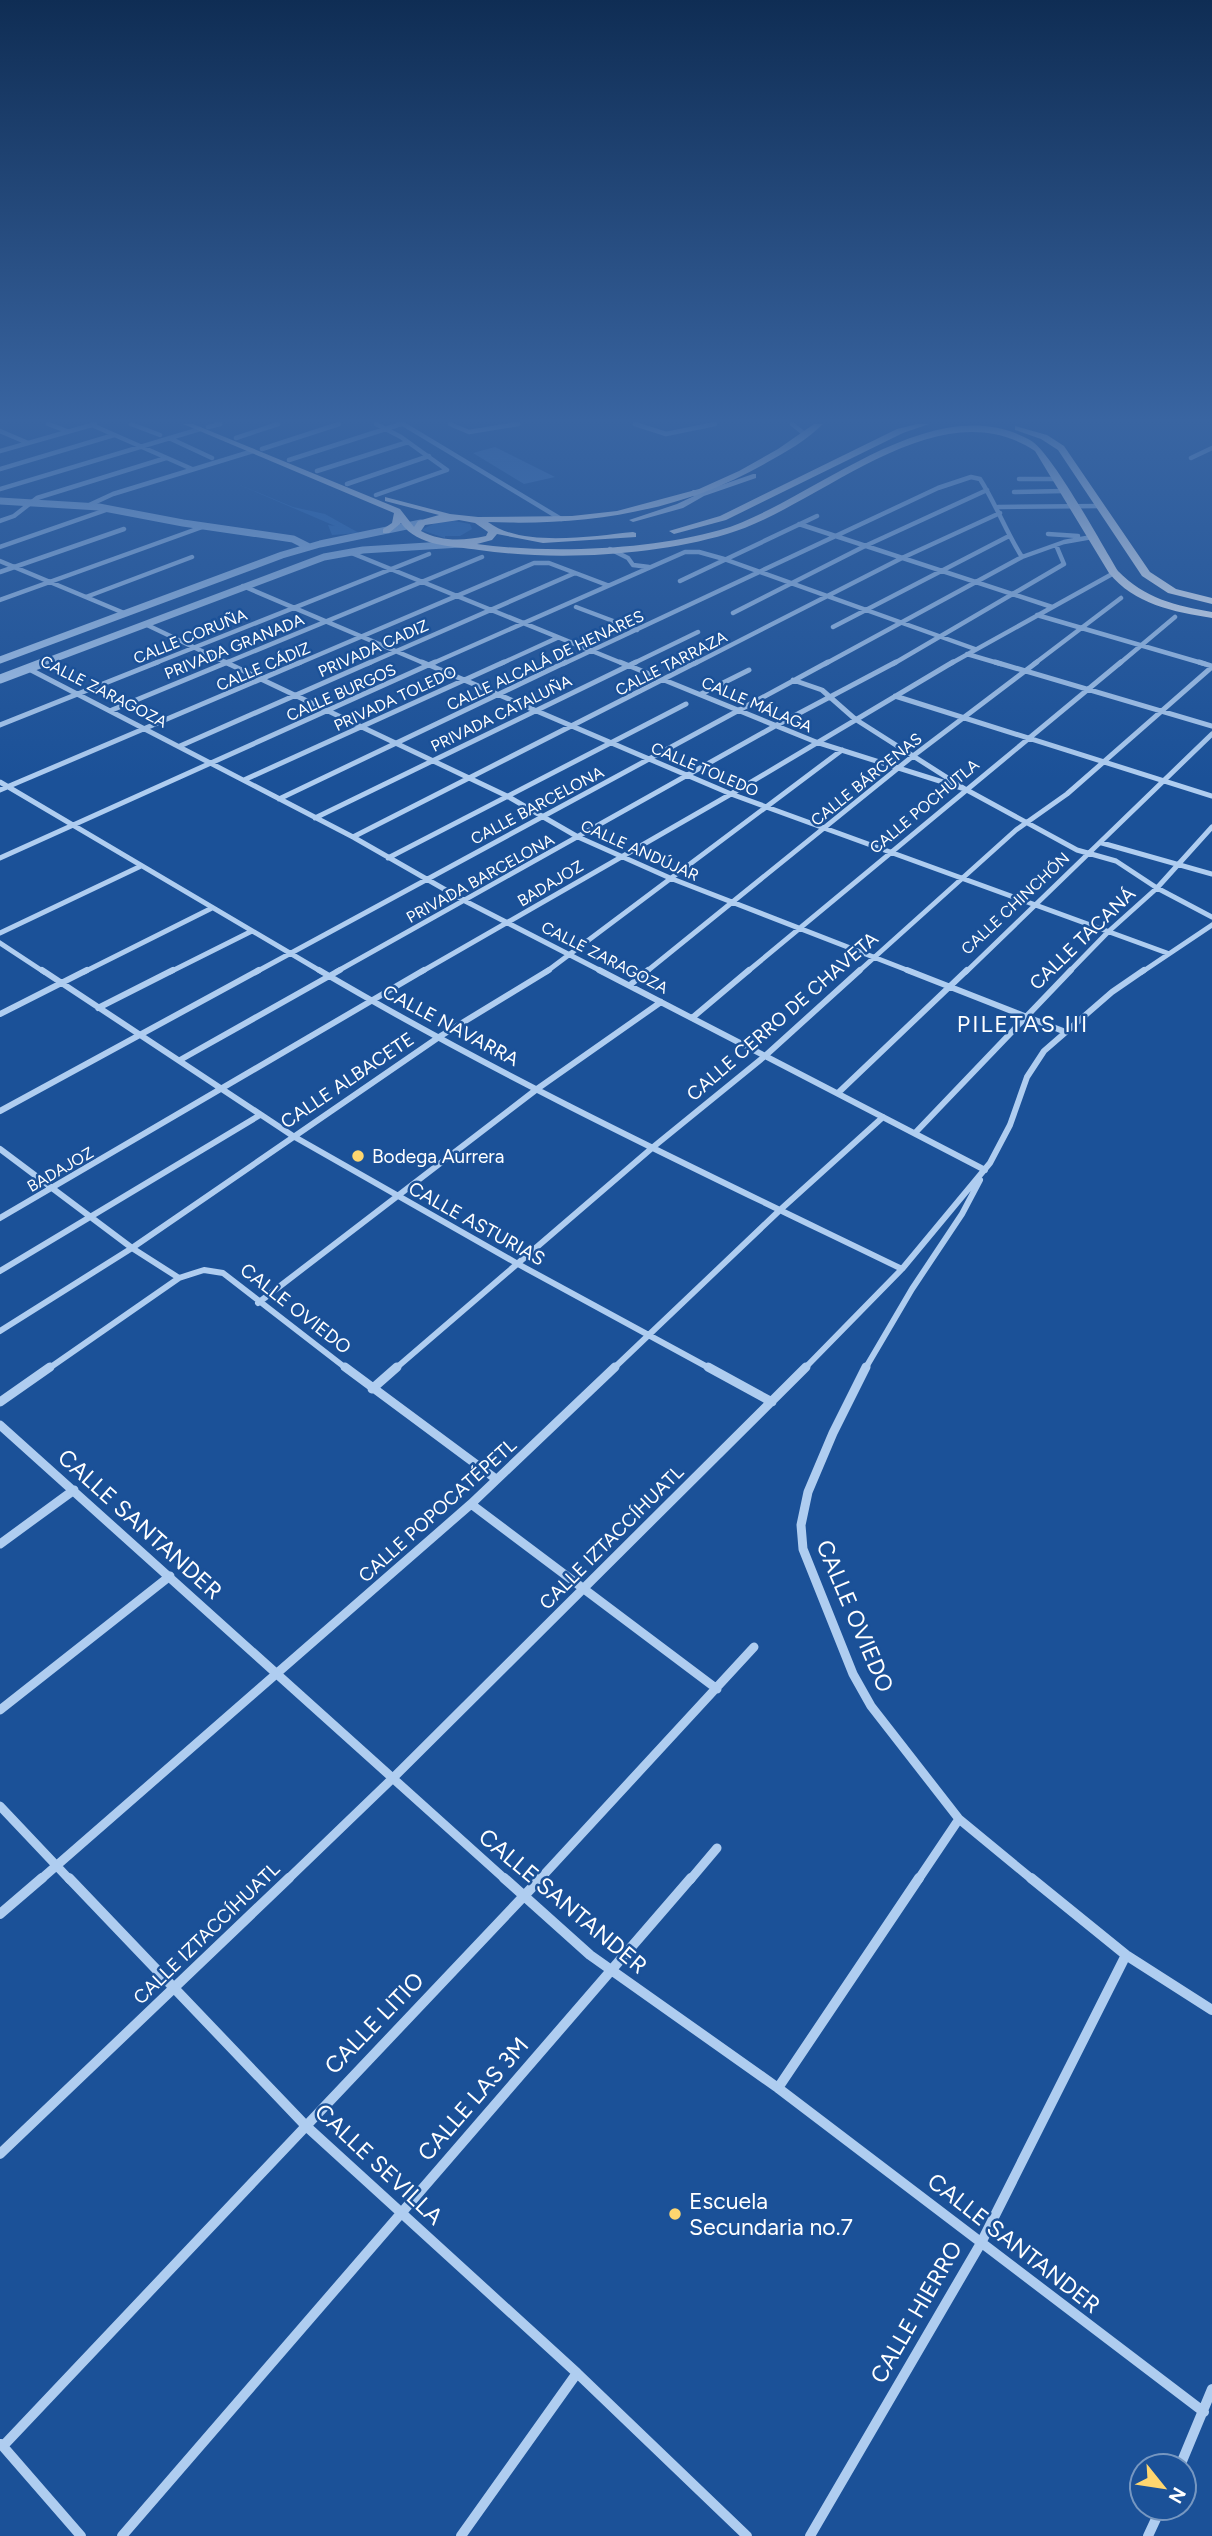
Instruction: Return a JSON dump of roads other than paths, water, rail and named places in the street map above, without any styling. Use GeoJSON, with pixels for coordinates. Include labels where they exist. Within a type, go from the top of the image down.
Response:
{"type":"FeatureCollection","features":[{"type":"Feature","properties":{"kind":"main road"},"geometry":{"type":"LineString","coordinates":[[450,542],[527,553],[610,549],[667,542]]}},
{"type":"Feature","properties":{"kind":"main road"},"geometry":{"type":"LineString","coordinates":[[460,544],[465,542]]}},
{"type":"Feature","properties":{"kind":"main road"},"geometry":{"type":"LineString","coordinates":[[561,542],[571,545],[662,543]]}},
{"type":"Feature","properties":{"kind":"main road"},"geometry":{"type":"LineString","coordinates":[[1096,542],[1114,573],[1130,589],[1176,608],[1212,615]]}},
{"type":"Feature","properties":{"kind":"main road"},"geometry":{"type":"LineString","coordinates":[[1125,542],[1154,581],[1172,591],[1212,601]]}},
{"type":"Feature","properties":{"kind":"street"},"geometry":{"type":"LineString","coordinates":[[0,572],[85,542]]}},
{"type":"Feature","properties":{"kind":"street"},"geometry":{"type":"LineString","coordinates":[[0,600],[160,542]]}},
{"type":"Feature","properties":{"kind":"street"},"geometry":{"type":"LineString","coordinates":[[300,542],[309,547]]}},
{"type":"Feature","properties":{"kind":"street"},"geometry":{"type":"LineString","coordinates":[[322,542],[328,543]]}},
{"type":"Feature","properties":{"kind":"street"},"geometry":{"type":"LineString","coordinates":[[1,659],[249,566],[331,542]]}},
{"type":"Feature","properties":{"kind":"street"},"geometry":{"type":"LineString","coordinates":[[680,580],[760,542]]}},
{"type":"Feature","properties":{"kind":"street","name":"CALLE ALCALÁ DE HENARES"},"geometry":{"type":"LineString","coordinates":[[279,799],[820,542]]}},
{"type":"Feature","properties":{"kind":"street"},"geometry":{"type":"LineString","coordinates":[[853,542],[1052,607]]}},
{"type":"Feature","properties":{"kind":"street"},"geometry":{"type":"LineString","coordinates":[[733,613],[873,542]]}},
{"type":"Feature","properties":{"kind":"street","name":"CALLE TARRAZA"},"geometry":{"type":"LineString","coordinates":[[353,837],[934,542]]}},
{"type":"Feature","properties":{"kind":"street"},"geometry":{"type":"LineString","coordinates":[[833,627],[996,542]]}},
{"type":"Feature","properties":{"kind":"street"},"geometry":{"type":"LineString","coordinates":[[1013,542],[1022,558]]}},
{"type":"Feature","properties":{"kind":"street","name":"CALLE BARCELONA"},"geometry":{"type":"LineString","coordinates":[[0,1111],[902,621],[1022,558],[1068,542]]}},
{"type":"Feature","properties":{"kind":"street"},"geometry":{"type":"LineString","coordinates":[[0,679],[324,557],[348,552],[460,544]]}},
{"type":"Feature","properties":{"kind":"street"},"geometry":{"type":"LineString","coordinates":[[939,635],[1014,595],[1064,564],[1056,545]]}},
{"type":"Feature","properties":{"kind":"street"},"geometry":{"type":"LineString","coordinates":[[610,549],[628,558],[633,565],[651,567]]}},
{"type":"Feature","properties":{"kind":"street","name":"CALLE BURGOS"},"geometry":{"type":"LineString","coordinates":[[0,858],[607,585],[693,551],[724,559]]}},
{"type":"Feature","properties":{"kind":"street","name":"CALLE MÁLAGA"},"geometry":{"type":"LineString","coordinates":[[348,552],[775,726],[965,789]]}},
{"type":"Feature","properties":{"kind":"street","name":"CALLE CORUÑA"},"geometry":{"type":"LineString","coordinates":[[0,725],[429,554]]}},
{"type":"Feature","properties":{"kind":"street"},"geometry":{"type":"LineString","coordinates":[[86,597],[192,557]]}},
{"type":"Feature","properties":{"kind":"street","name":"PRIVADA GRANADA"},"geometry":{"type":"LineString","coordinates":[[112,710],[482,557]]}},
{"type":"Feature","properties":{"kind":"street"},"geometry":{"type":"LineString","coordinates":[[724,559],[867,608],[975,649]]}},
{"type":"Feature","properties":{"kind":"street"},"geometry":{"type":"LineString","coordinates":[[0,561],[124,613]]}},
{"type":"Feature","properties":{"kind":"street","name":"CALLE CÁDIZ"},"geometry":{"type":"LineString","coordinates":[[0,790],[534,563],[543,562],[576,573]]}},
{"type":"Feature","properties":{"kind":"street"},"geometry":{"type":"LineString","coordinates":[[630,576],[633,565]]}},
{"type":"Feature","properties":{"kind":"street"},"geometry":{"type":"LineString","coordinates":[[576,573],[607,585]]}},
{"type":"Feature","properties":{"kind":"street","name":"PRIVADA CADIZ"},"geometry":{"type":"LineString","coordinates":[[180,746],[576,573]]}},
{"type":"Feature","properties":{"kind":"street","name":"BADAJOZ"},"geometry":{"type":"LineString","coordinates":[[0,1217],[975,649],[1114,573]]}},
{"type":"Feature","properties":{"kind":"street","name":"CALLE TOLEDO"},"geometry":{"type":"LineString","coordinates":[[243,586],[532,712],[762,807],[1167,953]]}},
{"type":"Feature","properties":{"kind":"street","name":"CALLE BÁRCENAS"},"geometry":{"type":"LineString","coordinates":[[630,985],[913,756],[1121,598]]}},
{"type":"Feature","properties":{"kind":"street"},"geometry":{"type":"LineString","coordinates":[[576,607],[637,630]]}},
{"type":"Feature","properties":{"kind":"street"},"geometry":{"type":"LineString","coordinates":[[1037,615],[1212,666]]}},
{"type":"Feature","properties":{"kind":"street","name":"CALLE POCHUTLA"},"geometry":{"type":"LineString","coordinates":[[692,1018],[1175,617]]}},
{"type":"Feature","properties":{"kind":"street","name":"CALLE ANDÚJAR"},"geometry":{"type":"LineString","coordinates":[[145,624],[507,796],[578,837],[620,856],[799,930],[1063,1031]]}},
{"type":"Feature","properties":{"kind":"street","name":"PRIVADA CATALUÑA"},"geometry":{"type":"LineString","coordinates":[[315,818],[698,632]]}},
{"type":"Feature","properties":{"kind":"street","name":"PRIVADA BARCELONA"},"geometry":{"type":"LineString","coordinates":[[180,1060],[775,726],[859,684],[939,635]]}},
{"type":"Feature","properties":{"kind":"street","name":"PRIVADA TOLEDO"},"geometry":{"type":"LineString","coordinates":[[244,780],[557,638]]}},
{"type":"Feature","properties":{"kind":"street"},"geometry":{"type":"LineString","coordinates":[[967,654],[1212,726]]}},
{"type":"Feature","properties":{"kind":"street","name":"CALLE CERRO DE CHAVETA"},"geometry":{"type":"LineString","coordinates":[[372,1389],[652,1148],[765,1056],[1025,823],[1067,794],[1212,666]]}},
{"type":"Feature","properties":{"kind":"street","name":"CALLE ZARAGOZA"},"geometry":{"type":"LineString","coordinates":[[27,668],[353,837],[466,901],[985,1170]]}},
{"type":"Feature","properties":{"kind":"street"},"geometry":{"type":"LineString","coordinates":[[701,694],[748,670]]}},
{"type":"Feature","properties":{"kind":"street"},"geometry":{"type":"LineString","coordinates":[[793,680],[822,691],[855,719],[965,789],[1025,823],[1088,854],[1116,861],[1157,888],[1212,917]]}},
{"type":"Feature","properties":{"kind":"street"},"geometry":{"type":"LineString","coordinates":[[895,696],[1212,796]]}},
{"type":"Feature","properties":{"kind":"street"},"geometry":{"type":"LineString","coordinates":[[388,858],[685,704]]}},
{"type":"Feature","properties":{"kind":"street","name":"CALLE CHINCHÓN"},"geometry":{"type":"LineString","coordinates":[[838,1094],[1102,843],[1212,734]]}},
{"type":"Feature","properties":{"kind":"street","name":"CALLE ALBACETE"},"geometry":{"type":"LineString","coordinates":[[0,1331],[132,1248],[439,1037],[573,955],[762,807],[842,750]]}},
{"type":"Feature","properties":{"kind":"street","name":"CALLE NAVARRA"},"geometry":{"type":"LineString","coordinates":[[0,782],[371,1001],[652,1148],[902,1269]]}},
{"type":"Feature","properties":{"kind":"street","name":"CALLE TACANÁ"},"geometry":{"type":"LineString","coordinates":[[915,1133],[1025,1016],[1108,932],[1157,888],[1212,827]]}},
{"type":"Feature","properties":{"kind":"street"},"geometry":{"type":"LineString","coordinates":[[1102,843],[1212,874]]}},
{"type":"Feature","properties":{"kind":"street"},"geometry":{"type":"LineString","coordinates":[[0,933],[141,866]]}},
{"type":"Feature","properties":{"kind":"street"},"geometry":{"type":"LineString","coordinates":[[0,1014],[212,908]]}},
{"type":"Feature","properties":{"kind":"street","name":"CALLE IZTACCÍHUATL"},"geometry":{"type":"LineString","coordinates":[[0,2154],[394,1777],[772,1402],[902,1269],[985,1170],[1010,1125],[1035,1061],[1063,1031],[1120,985],[1212,925]]}},
{"type":"Feature","properties":{"kind":"street"},"geometry":{"type":"LineString","coordinates":[[97,1008],[252,931]]}},
{"type":"Feature","properties":{"kind":"street","name":"CALLE ASTURIAS"},"geometry":{"type":"LineString","coordinates":[[0,943],[293,1136],[518,1264],[772,1402]]}},
{"type":"Feature","properties":{"kind":"street"},"geometry":{"type":"LineString","coordinates":[[258,1303],[537,1089],[661,1002]]}},
{"type":"Feature","properties":{"kind":"street"},"geometry":{"type":"LineString","coordinates":[[0,1271],[260,1115]]}},
{"type":"Feature","properties":{"kind":"street","name":"CALLE POPOCATÉPETL"},"geometry":{"type":"LineString","coordinates":[[0,1914],[471,1504],[780,1210],[883,1117]]}},
{"type":"Feature","properties":{"kind":"street"},"geometry":{"type":"LineString","coordinates":[[0,1149],[132,1248],[179,1278],[0,1402]]}},
{"type":"Feature","properties":{"kind":"street","name":"CALLE OVIEDO"},"geometry":{"type":"LineString","coordinates":[[985,1170],[954,1229],[926,1267],[859,1382],[834,1431],[807,1494],[799,1529],[803,1549],[853,1674],[871,1706],[959,1819],[1126,1955],[1212,2010]]}},
{"type":"Feature","properties":{"kind":"street","name":"CALLE OVIEDO"},"geometry":{"type":"LineString","coordinates":[[179,1278],[201,1268],[225,1274],[258,1303],[496,1479]]}},
{"type":"Feature","properties":{"kind":"street","name":"CALLE SANTANDER"},"geometry":{"type":"LineString","coordinates":[[0,1425],[394,1777],[523,1897],[612,1972],[778,2088],[1204,2412]]}},
{"type":"Feature","properties":{"kind":"street"},"geometry":{"type":"LineString","coordinates":[[0,1544],[74,1490]]}},
{"type":"Feature","properties":{"kind":"street"},"geometry":{"type":"LineString","coordinates":[[471,1504],[717,1689]]}},
{"type":"Feature","properties":{"kind":"street"},"geometry":{"type":"LineString","coordinates":[[0,1710],[170,1576]]}},
{"type":"Feature","properties":{"kind":"street","name":"CALLE LITIO"},"geometry":{"type":"LineString","coordinates":[[1,2444],[523,1897],[754,1647]]}},
{"type":"Feature","properties":{"kind":"street","name":"CALLE SEVILLA"},"geometry":{"type":"LineString","coordinates":[[0,1806],[172,1989],[305,2125],[577,2373],[747,2536]]}},
{"type":"Feature","properties":{"kind":"street"},"geometry":{"type":"LineString","coordinates":[[778,2088],[959,1819]]}},
{"type":"Feature","properties":{"kind":"street","name":"CALLE LAS 3M"},"geometry":{"type":"LineString","coordinates":[[122,2536],[718,1848]]}},
{"type":"Feature","properties":{"kind":"street","name":"CALLE HIERRO"},"geometry":{"type":"LineString","coordinates":[[810,2536],[981,2243],[1126,1955]]}},
{"type":"Feature","properties":{"kind":"street"},"geometry":{"type":"LineString","coordinates":[[461,2536],[577,2373]]}},
{"type":"Feature","properties":{"kind":"street"},"geometry":{"type":"LineString","coordinates":[[1186,2452],[1212,2389]]}},
{"type":"Feature","properties":{"kind":"street"},"geometry":{"type":"LineString","coordinates":[[1,2444],[80,2536]]}},
{"type":"Feature","properties":{"kind":"place","name":"Bodega Aurrera"},"geometry":{"type":"Point","coordinates":[358,1156]}},
{"type":"Feature","properties":{"kind":"place","name":"Escuela Secundaria no.7"},"geometry":{"type":"Point","coordinates":[675,2214]}},
{"type":"Feature","properties":{"kind":"district","name":"PILETAS III"},"geometry":{"type":"Point","coordinates":[1023,1024]}}]}
